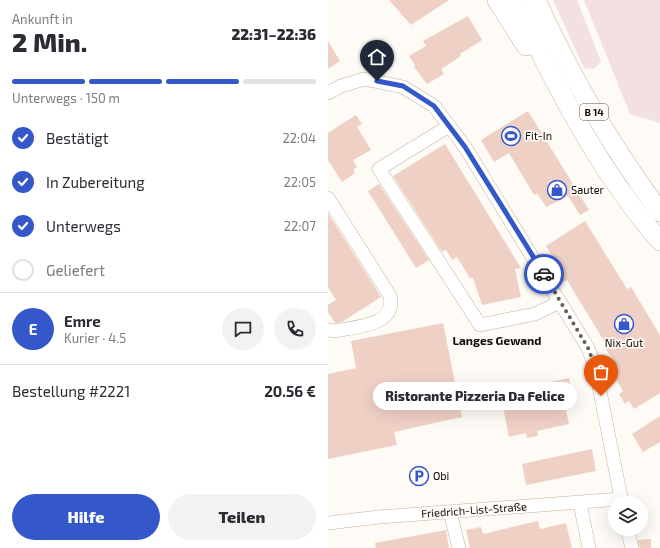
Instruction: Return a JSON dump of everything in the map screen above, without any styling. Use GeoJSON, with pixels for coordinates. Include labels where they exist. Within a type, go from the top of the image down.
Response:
{"type":"FeatureCollection","features":[{"type":"Feature","properties":{"kind":"highway"},"geometry":{"type":"LineString","coordinates":[[497,0],[524,43],[549,70]]}},
{"type":"Feature","properties":{"kind":"highway","name":"B 14"},"geometry":{"type":"LineString","coordinates":[[516,0],[549,70],[604,164],[627,199],[660,241]]}},
{"type":"Feature","properties":{"kind":"highway","name":"B 14"},"geometry":{"type":"LineString","coordinates":[[536,0],[565,60],[594,113],[619,154],[660,212]]}},
{"type":"Feature","properties":{"kind":"street"},"geometry":{"type":"LineString","coordinates":[[328,93],[341,86],[364,79],[403,86],[434,106],[465,147],[588,348],[595,366],[620,496]]}},
{"type":"Feature","properties":{"kind":"street"},"geometry":{"type":"LineString","coordinates":[[449,126],[379,169],[480,325],[535,314],[560,302]]}},
{"type":"Feature","properties":{"kind":"street"},"geometry":{"type":"LineString","coordinates":[[328,198],[390,296],[392,304],[387,314],[380,321],[334,332],[328,330]]}},
{"type":"Feature","properties":{"kind":"street","name":"Friedrich-List-Straße"},"geometry":{"type":"LineString","coordinates":[[328,523],[450,512],[580,502],[608,501]]}},
{"type":"Feature","properties":{"kind":"street"},"geometry":{"type":"LineString","coordinates":[[580,502],[589,548]]}},
{"type":"Feature","properties":{"kind":"street"},"geometry":{"type":"LineString","coordinates":[[450,512],[459,548]]}},
{"type":"Feature","properties":{"kind":"street"},"geometry":{"type":"LineString","coordinates":[[629,536],[632,548]]}},
{"type":"Feature","properties":{"kind":"shaded area"},"geometry":{"type":"Polygon","coordinates":[[[553,0],[577,0],[601,62],[594,69],[584,68],[553,0]]]}},
{"type":"Feature","properties":{"kind":"shaded area"},"geometry":{"type":"Polygon","coordinates":[[[584,0],[660,0],[660,123],[630,114],[584,0]]]}},
{"type":"Feature","properties":{"kind":"building"},"geometry":{"type":"Polygon","coordinates":[[[389,0],[449,0],[411,25],[389,0]]]}},
{"type":"Feature","properties":{"kind":"building"},"geometry":{"type":"Polygon","coordinates":[[[468,16],[482,40],[460,54],[461,56],[441,69],[444,74],[427,84],[414,67],[415,65],[409,56],[426,46],[423,41],[468,16]]]}},
{"type":"Feature","properties":{"kind":"building"},"geometry":{"type":"Polygon","coordinates":[[[328,41],[340,61],[328,69],[328,41]]]}},
{"type":"Feature","properties":{"kind":"building"},"geometry":{"type":"Polygon","coordinates":[[[528,111],[589,210],[580,215],[568,196],[546,207],[537,193],[534,195],[509,153],[494,162],[481,140],[528,111]]]}},
{"type":"Feature","properties":{"kind":"building"},"geometry":{"type":"Polygon","coordinates":[[[356,115],[362,124],[357,127],[371,150],[353,160],[357,167],[353,170],[355,173],[342,182],[328,160],[328,133],[356,115]]]}},
{"type":"Feature","properties":{"kind":"building"},"geometry":{"type":"Polygon","coordinates":[[[445,144],[521,268],[515,269],[521,297],[482,305],[473,278],[470,278],[457,257],[452,260],[446,250],[442,252],[393,176],[445,144]]]}},
{"type":"Feature","properties":{"kind":"building"},"geometry":{"type":"Polygon","coordinates":[[[379,184],[429,260],[416,268],[368,191],[379,184]]]}},
{"type":"Feature","properties":{"kind":"building"},"geometry":{"type":"Polygon","coordinates":[[[328,213],[381,297],[342,322],[335,323],[328,312],[328,305],[336,300],[328,287],[328,213]]]}},
{"type":"Feature","properties":{"kind":"building"},"geometry":{"type":"Polygon","coordinates":[[[585,221],[627,289],[631,287],[660,335],[660,393],[634,409],[629,401],[625,404],[619,394],[623,391],[612,373],[619,369],[605,348],[607,346],[567,280],[563,282],[554,268],[558,266],[546,246],[585,221]]]}},
{"type":"Feature","properties":{"kind":"building"},"geometry":{"type":"Polygon","coordinates":[[[443,323],[462,417],[394,432],[397,445],[328,459],[328,374],[356,368],[351,341],[443,323]]]}},
{"type":"Feature","properties":{"kind":"building"},"geometry":{"type":"Polygon","coordinates":[[[569,378],[571,390],[562,392],[569,424],[537,431],[538,436],[527,438],[526,433],[509,437],[502,402],[525,397],[523,388],[569,378]]]}},
{"type":"Feature","properties":{"kind":"building"},"geometry":{"type":"Polygon","coordinates":[[[660,416],[660,442],[643,452],[632,434],[660,416]]]}},
{"type":"Feature","properties":{"kind":"building"},"geometry":{"type":"Polygon","coordinates":[[[592,449],[596,471],[526,485],[522,464],[592,449]]]}},
{"type":"Feature","properties":{"kind":"building"},"geometry":{"type":"Polygon","coordinates":[[[538,521],[540,529],[566,523],[572,548],[470,548],[466,530],[481,527],[483,534],[538,521]]]}},
{"type":"Feature","properties":{"kind":"building"},"geometry":{"type":"Polygon","coordinates":[[[446,530],[449,548],[376,548],[375,543],[446,530]]]}},
{"type":"Feature","properties":{"kind":"building"},"geometry":{"type":"Polygon","coordinates":[[[651,539],[651,548],[640,548],[638,540],[651,539]]]}},
{"type":"Feature","properties":{"kind":"way so far"},"geometry":{"type":"LineString","coordinates":[[544,274],[588,348],[595,366],[601,396]]}},
{"type":"Feature","properties":{"kind":"place","name":"Fit-In"},"geometry":{"type":"Point","coordinates":[511,136]}},
{"type":"Feature","properties":{"kind":"place","name":"Sauter"},"geometry":{"type":"Point","coordinates":[557,190]}},
{"type":"Feature","properties":{"kind":"place","name":"Nix-Gut"},"geometry":{"type":"Point","coordinates":[624,324]}},
{"type":"Feature","properties":{"kind":"place","name":"Ristorante Pizzeria Da Felice"},"geometry":{"type":"Point","coordinates":[601,396]}},
{"type":"Feature","properties":{"kind":"place","name":"Obi"},"geometry":{"type":"Point","coordinates":[419,476]}},
{"type":"Feature","properties":{"kind":"district","name":"Langes Gewand"},"geometry":{"type":"Point","coordinates":[497,341]}},
{"type":"Feature","properties":{"kind":"route"},"geometry":{"type":"LineString","coordinates":[[377,81],[403,86],[434,106],[465,147],[544,274]]}}]}
